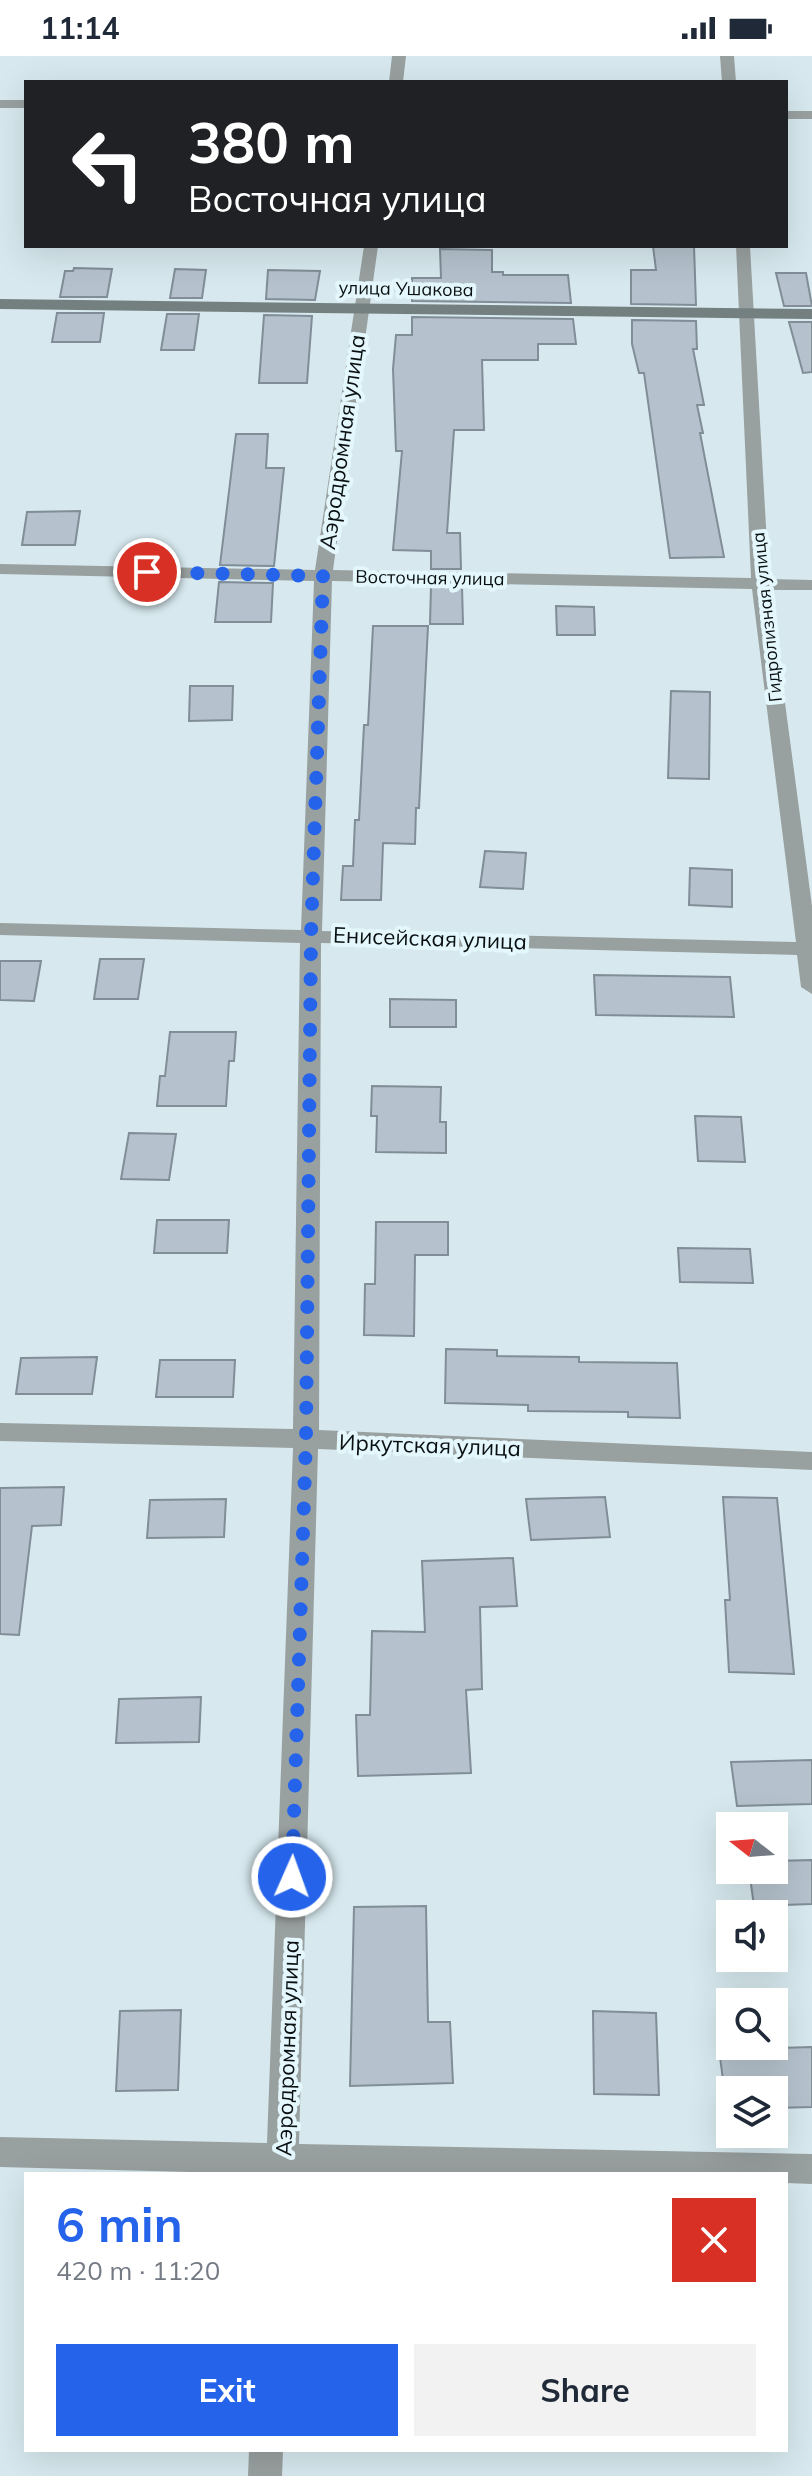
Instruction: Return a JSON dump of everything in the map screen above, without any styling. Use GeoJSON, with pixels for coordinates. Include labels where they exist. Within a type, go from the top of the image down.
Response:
{"type":"FeatureCollection","features":[{"type":"Feature","properties":{"kind":"street"},"geometry":{"type":"LineString","coordinates":[[396,80],[399,56]]}},
{"type":"Feature","properties":{"kind":"street"},"geometry":{"type":"LineString","coordinates":[[727,56],[729,80]]}},
{"type":"Feature","properties":{"kind":"street"},"geometry":{"type":"LineString","coordinates":[[0,104],[24,104]]}},
{"type":"Feature","properties":{"kind":"street"},"geometry":{"type":"LineString","coordinates":[[788,115],[812,115]]}},
{"type":"Feature","properties":{"kind":"street","name":"Аэродромная улица"},"geometry":{"type":"LineString","coordinates":[[283,2166],[306,1439],[311,935],[323,576],[371,248]]}},
{"type":"Feature","properties":{"kind":"street","name":"Гидролизная улица"},"geometry":{"type":"LineString","coordinates":[[743,248],[749,313],[760,583],[810,949],[812,987]]}},
{"type":"Feature","properties":{"kind":"street","name":"улица Ушакова"},"geometry":{"type":"LineString","coordinates":[[0,304],[812,314]]}},
{"type":"Feature","properties":{"kind":"street","name":"Восточная улица"},"geometry":{"type":"LineString","coordinates":[[0,569],[812,585]]}},
{"type":"Feature","properties":{"kind":"street","name":"Енисейская улица"},"geometry":{"type":"LineString","coordinates":[[0,929],[810,949]]}},
{"type":"Feature","properties":{"kind":"street","name":"Иркутская улица"},"geometry":{"type":"LineString","coordinates":[[0,1432],[306,1439],[812,1461]]}},
{"type":"Feature","properties":{"kind":"street"},"geometry":{"type":"LineString","coordinates":[[0,2152],[283,2166],[812,2169]]}},
{"type":"Feature","properties":{"kind":"street"},"geometry":{"type":"LineString","coordinates":[[265,2476],[266,2452]]}},
{"type":"Feature","properties":{"kind":"building"},"geometry":{"type":"Polygon","coordinates":[[[653,248],[694,248],[696,305],[631,304],[631,270],[656,270],[653,248]]]}},
{"type":"Feature","properties":{"kind":"building"},"geometry":{"type":"Polygon","coordinates":[[[440,249],[492,250],[492,272],[503,272],[503,275],[568,275],[571,303],[412,301],[412,278],[441,278],[440,249]]]}},
{"type":"Feature","properties":{"kind":"building"},"geometry":{"type":"Polygon","coordinates":[[[74,268],[112,269],[107,297],[60,297],[65,271],[73,271],[74,268]]]}},
{"type":"Feature","properties":{"kind":"building"},"geometry":{"type":"Polygon","coordinates":[[[175,269],[206,270],[202,298],[170,298],[175,269]]]}},
{"type":"Feature","properties":{"kind":"building"},"geometry":{"type":"Polygon","coordinates":[[[268,270],[320,271],[315,300],[266,299],[268,270]]]}},
{"type":"Feature","properties":{"kind":"building"},"geometry":{"type":"Polygon","coordinates":[[[776,273],[806,273],[812,306],[784,306],[776,273]]]}},
{"type":"Feature","properties":{"kind":"building"},"geometry":{"type":"Polygon","coordinates":[[[57,313],[104,313],[100,342],[52,342],[57,313]]]}},
{"type":"Feature","properties":{"kind":"building"},"geometry":{"type":"Polygon","coordinates":[[[167,314],[199,314],[194,350],[161,350],[167,314]]]}},
{"type":"Feature","properties":{"kind":"building"},"geometry":{"type":"Polygon","coordinates":[[[264,315],[312,316],[307,383],[259,383],[264,315]]]}},
{"type":"Feature","properties":{"kind":"building"},"geometry":{"type":"Polygon","coordinates":[[[412,317],[573,319],[576,344],[538,344],[538,360],[482,360],[484,430],[454,430],[447,533],[460,533],[461,569],[431,569],[431,551],[393,550],[402,451],[396,451],[393,369],[396,335],[412,335],[412,317]]]}},
{"type":"Feature","properties":{"kind":"building"},"geometry":{"type":"Polygon","coordinates":[[[632,320],[696,321],[697,349],[693,349],[704,405],[697,405],[703,433],[700,433],[724,557],[670,558],[644,373],[639,373],[632,344],[632,320]]]}},
{"type":"Feature","properties":{"kind":"building"},"geometry":{"type":"Polygon","coordinates":[[[789,322],[812,322],[812,372],[803,373],[789,322]]]}},
{"type":"Feature","properties":{"kind":"building"},"geometry":{"type":"Polygon","coordinates":[[[236,434],[268,434],[266,468],[284,468],[274,566],[220,565],[236,434]]]}},
{"type":"Feature","properties":{"kind":"building"},"geometry":{"type":"Polygon","coordinates":[[[80,511],[75,545],[22,545],[27,512],[80,511]]]}},
{"type":"Feature","properties":{"kind":"building"},"geometry":{"type":"Polygon","coordinates":[[[219,582],[273,583],[271,622],[215,622],[219,582]]]}},
{"type":"Feature","properties":{"kind":"building"},"geometry":{"type":"Polygon","coordinates":[[[431,586],[462,586],[463,624],[430,624],[431,586]]]}},
{"type":"Feature","properties":{"kind":"building"},"geometry":{"type":"Polygon","coordinates":[[[556,606],[594,607],[595,635],[557,635],[556,606]]]}},
{"type":"Feature","properties":{"kind":"building"},"geometry":{"type":"Polygon","coordinates":[[[373,626],[428,626],[415,844],[383,843],[381,900],[341,900],[343,866],[353,866],[355,820],[359,820],[373,626]]]}},
{"type":"Feature","properties":{"kind":"building"},"geometry":{"type":"Polygon","coordinates":[[[190,686],[233,686],[232,720],[189,721],[190,686]]]}},
{"type":"Feature","properties":{"kind":"building"},"geometry":{"type":"Polygon","coordinates":[[[671,691],[710,692],[709,779],[668,778],[671,691]]]}},
{"type":"Feature","properties":{"kind":"building"},"geometry":{"type":"Polygon","coordinates":[[[485,851],[526,853],[523,889],[480,887],[485,851]]]}},
{"type":"Feature","properties":{"kind":"building"},"geometry":{"type":"Polygon","coordinates":[[[690,868],[732,870],[732,907],[689,905],[690,868]]]}},
{"type":"Feature","properties":{"kind":"building"},"geometry":{"type":"Polygon","coordinates":[[[100,959],[144,959],[138,999],[94,999],[100,959]]]}},
{"type":"Feature","properties":{"kind":"building"},"geometry":{"type":"Polygon","coordinates":[[[0,961],[41,961],[34,1001],[0,1000],[0,961]]]}},
{"type":"Feature","properties":{"kind":"building"},"geometry":{"type":"Polygon","coordinates":[[[594,975],[730,977],[734,1017],[596,1015],[594,975]]]}},
{"type":"Feature","properties":{"kind":"building"},"geometry":{"type":"Polygon","coordinates":[[[390,999],[456,1000],[456,1027],[390,1027],[390,999]]]}},
{"type":"Feature","properties":{"kind":"building"},"geometry":{"type":"Polygon","coordinates":[[[170,1032],[236,1032],[234,1061],[229,1061],[226,1106],[157,1106],[160,1076],[165,1076],[170,1032]]]}},
{"type":"Feature","properties":{"kind":"building"},"geometry":{"type":"Polygon","coordinates":[[[372,1086],[441,1087],[440,1122],[446,1122],[446,1153],[376,1152],[377,1116],[371,1116],[372,1086]]]}},
{"type":"Feature","properties":{"kind":"building"},"geometry":{"type":"Polygon","coordinates":[[[695,1116],[741,1117],[745,1162],[698,1161],[695,1116]]]}},
{"type":"Feature","properties":{"kind":"building"},"geometry":{"type":"Polygon","coordinates":[[[129,1133],[176,1134],[169,1180],[121,1179],[129,1133]]]}},
{"type":"Feature","properties":{"kind":"building"},"geometry":{"type":"Polygon","coordinates":[[[157,1220],[229,1220],[227,1253],[154,1253],[157,1220]]]}},
{"type":"Feature","properties":{"kind":"building"},"geometry":{"type":"Polygon","coordinates":[[[376,1222],[448,1222],[448,1255],[415,1255],[414,1336],[364,1335],[365,1284],[375,1284],[376,1222]]]}},
{"type":"Feature","properties":{"kind":"building"},"geometry":{"type":"Polygon","coordinates":[[[678,1248],[750,1249],[753,1283],[680,1282],[678,1248]]]}},
{"type":"Feature","properties":{"kind":"building"},"geometry":{"type":"Polygon","coordinates":[[[446,1349],[497,1350],[497,1356],[579,1357],[579,1362],[677,1363],[680,1418],[628,1417],[628,1412],[528,1411],[528,1405],[445,1403],[446,1349]]]}},
{"type":"Feature","properties":{"kind":"building"},"geometry":{"type":"Polygon","coordinates":[[[97,1357],[92,1394],[16,1394],[21,1358],[97,1357]]]}},
{"type":"Feature","properties":{"kind":"building"},"geometry":{"type":"Polygon","coordinates":[[[160,1360],[235,1360],[233,1397],[156,1397],[160,1360]]]}},
{"type":"Feature","properties":{"kind":"building"},"geometry":{"type":"Polygon","coordinates":[[[64,1487],[61,1525],[32,1526],[19,1635],[0,1634],[0,1488],[64,1487]]]}},
{"type":"Feature","properties":{"kind":"building"},"geometry":{"type":"Polygon","coordinates":[[[605,1497],[610,1537],[531,1540],[526,1499],[605,1497]]]}},
{"type":"Feature","properties":{"kind":"building"},"geometry":{"type":"Polygon","coordinates":[[[723,1497],[777,1498],[794,1674],[729,1672],[725,1600],[730,1600],[723,1497]]]}},
{"type":"Feature","properties":{"kind":"building"},"geometry":{"type":"Polygon","coordinates":[[[226,1499],[224,1537],[147,1538],[150,1500],[226,1499]]]}},
{"type":"Feature","properties":{"kind":"building"},"geometry":{"type":"Polygon","coordinates":[[[513,1558],[517,1606],[480,1607],[482,1689],[466,1690],[471,1773],[358,1776],[356,1715],[370,1715],[372,1631],[425,1632],[422,1561],[513,1558]]]}},
{"type":"Feature","properties":{"kind":"building"},"geometry":{"type":"Polygon","coordinates":[[[201,1697],[199,1742],[116,1743],[119,1699],[201,1697]]]}},
{"type":"Feature","properties":{"kind":"building"},"geometry":{"type":"Polygon","coordinates":[[[812,1760],[812,1804],[737,1806],[731,1762],[812,1760]]]}},
{"type":"Feature","properties":{"kind":"building"},"geometry":{"type":"Polygon","coordinates":[[[812,1860],[812,1904],[788,1905],[788,1900],[753,1900],[751,1884],[788,1884],[788,1861],[812,1860]]]}},
{"type":"Feature","properties":{"kind":"building"},"geometry":{"type":"Polygon","coordinates":[[[426,1906],[428,2022],[450,2022],[453,2083],[350,2086],[354,1907],[426,1906]]]}},
{"type":"Feature","properties":{"kind":"building"},"geometry":{"type":"Polygon","coordinates":[[[181,2010],[178,2090],[116,2091],[120,2011],[181,2010]]]}},
{"type":"Feature","properties":{"kind":"building"},"geometry":{"type":"Polygon","coordinates":[[[593,2011],[656,2013],[659,2095],[594,2094],[593,2011]]]}},
{"type":"Feature","properties":{"kind":"building"},"geometry":{"type":"Polygon","coordinates":[[[812,2047],[812,2107],[788,2108],[788,2076],[723,2076],[720,2060],[788,2060],[788,2048],[812,2047]]]}},
{"type":"Feature","properties":{"kind":"route"},"geometry":{"type":"LineString","coordinates":[[147,572],[323,576],[311,935],[306,1439],[292,1877]]}}]}
